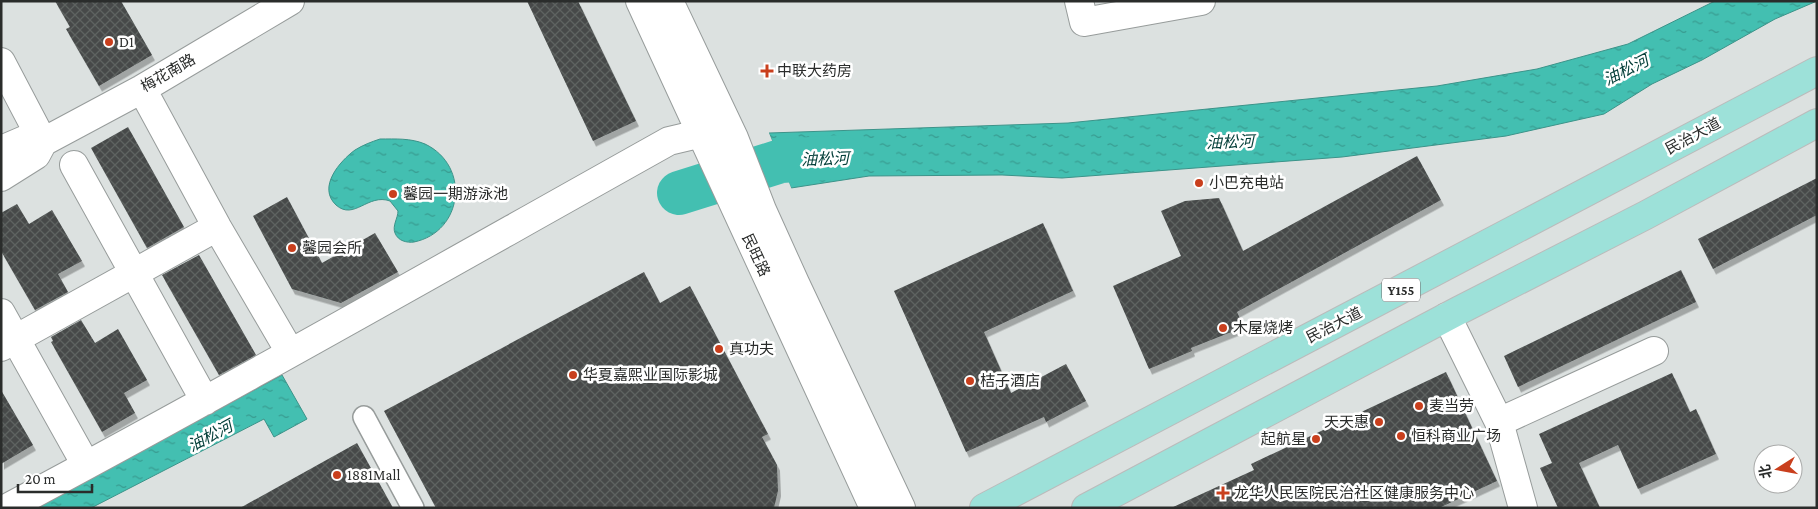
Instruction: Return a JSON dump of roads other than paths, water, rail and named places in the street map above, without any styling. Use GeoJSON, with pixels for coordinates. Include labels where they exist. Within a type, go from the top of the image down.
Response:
{"type":"FeatureCollection","features":[{"type":"Feature","properties":{"kind":"main road","name":"民治大道"},"geometry":{"type":"LineString","coordinates":[[984,508],[1817,71]]}},
{"type":"Feature","properties":{"kind":"main road"},"geometry":{"type":"LineString","coordinates":[[1086,508],[1447,317],[1646,215],[1817,123]]}},
{"type":"Feature","properties":{"kind":"street","name":"民旺路"},"geometry":{"type":"LineString","coordinates":[[640,1],[705,139],[751,214],[901,508]]}},
{"type":"Feature","properties":{"kind":"street","name":"民旺路"},"geometry":{"type":"LineString","coordinates":[[669,1],[731,133],[751,214],[874,508]]}},
{"type":"Feature","properties":{"kind":"street"},"geometry":{"type":"LineString","coordinates":[[1081,12],[1202,1]]}},
{"type":"Feature","properties":{"kind":"street","name":"梅花南路"},"geometry":{"type":"LineString","coordinates":[[43,142],[142,89],[283,3]]}},
{"type":"Feature","properties":{"kind":"street"},"geometry":{"type":"LineString","coordinates":[[1,62],[43,142]]}},
{"type":"Feature","properties":{"kind":"street"},"geometry":{"type":"LineString","coordinates":[[142,89],[217,226],[290,352]]}},
{"type":"Feature","properties":{"kind":"street"},"geometry":{"type":"LineString","coordinates":[[7,508],[205,402],[290,352],[669,141],[677,138],[705,139],[731,133]]}},
{"type":"Feature","properties":{"kind":"street"},"geometry":{"type":"LineString","coordinates":[[1,150],[27,139],[43,142]]}},
{"type":"Feature","properties":{"kind":"street"},"geometry":{"type":"LineString","coordinates":[[1,177],[36,155],[43,142]]}},
{"type":"Feature","properties":{"kind":"street"},"geometry":{"type":"LineString","coordinates":[[74,166],[205,402]]}},
{"type":"Feature","properties":{"kind":"street"},"geometry":{"type":"LineString","coordinates":[[8,343],[217,226]]}},
{"type":"Feature","properties":{"kind":"street"},"geometry":{"type":"LineString","coordinates":[[1,313],[8,343],[86,465]]}},
{"type":"Feature","properties":{"kind":"street"},"geometry":{"type":"LineString","coordinates":[[1447,317],[1499,422],[1523,508]]}},
{"type":"Feature","properties":{"kind":"street"},"geometry":{"type":"LineString","coordinates":[[1499,422],[1654,351]]}},
{"type":"Feature","properties":{"kind":"street"},"geometry":{"type":"LineString","coordinates":[[364,417],[413,508]]}},
{"type":"Feature","properties":{"kind":"water"},"geometry":{"type":"Polygon","coordinates":[[[1715,1],[1817,1],[1775,19],[1702,60],[1652,84],[1604,114],[1506,136],[1342,157],[1062,178],[1002,175],[869,176],[791,188],[769,133],[1068,123],[1437,86],[1537,69],[1628,44],[1715,1]]]}},
{"type":"Feature","properties":{"kind":"water","name":"馨园一期游泳池"},"geometry":{"type":"Polygon","coordinates":[[[380,139],[409,140],[425,144],[440,154],[450,167],[455,182],[455,198],[451,212],[443,226],[430,236],[414,242],[406,242],[398,238],[394,228],[398,211],[390,201],[375,201],[349,210],[336,205],[331,198],[330,183],[337,167],[358,148],[380,139]]]}},
{"type":"Feature","properties":{"kind":"water"},"geometry":{"type":"Polygon","coordinates":[[[282,375],[307,419],[274,437],[264,419],[91,508],[36,508],[282,375]]]}},
{"type":"Feature","properties":{"kind":"waterway","name":"油松河"},"geometry":{"type":"LineString","coordinates":[[679,193],[781,161],[841,157]]}},
{"type":"Feature","properties":{"kind":"place","name":"D1"},"geometry":{"type":"Point","coordinates":[109,42]}},
{"type":"Feature","properties":{"kind":"place","name":"中联大药房"},"geometry":{"type":"Point","coordinates":[767,71]}},
{"type":"Feature","properties":{"kind":"place","name":"小巴充电站"},"geometry":{"type":"Point","coordinates":[1199,183]}},
{"type":"Feature","properties":{"kind":"place","name":"馨园一期游泳池"},"geometry":{"type":"Point","coordinates":[393,194]}},
{"type":"Feature","properties":{"kind":"place","name":"馨园会所"},"geometry":{"type":"Point","coordinates":[292,248]}},
{"type":"Feature","properties":{"kind":"place","name":"木屋烧烤"},"geometry":{"type":"Point","coordinates":[1223,328]}},
{"type":"Feature","properties":{"kind":"place","name":"真功夫"},"geometry":{"type":"Point","coordinates":[719,349]}},
{"type":"Feature","properties":{"kind":"place","name":"华夏嘉熙业国际影城"},"geometry":{"type":"Point","coordinates":[573,375]}},
{"type":"Feature","properties":{"kind":"place","name":"桔子酒店"},"geometry":{"type":"Point","coordinates":[970,381]}},
{"type":"Feature","properties":{"kind":"place","name":"麦当劳"},"geometry":{"type":"Point","coordinates":[1419,406]}},
{"type":"Feature","properties":{"kind":"place","name":"天天惠"},"geometry":{"type":"Point","coordinates":[1379,422]}},
{"type":"Feature","properties":{"kind":"place","name":"恒科商业广场"},"geometry":{"type":"Point","coordinates":[1401,436]}},
{"type":"Feature","properties":{"kind":"place","name":"起航星"},"geometry":{"type":"Point","coordinates":[1316,439]}},
{"type":"Feature","properties":{"kind":"place","name":"1881Mall"},"geometry":{"type":"Point","coordinates":[337,475]}},
{"type":"Feature","properties":{"kind":"place","name":"龙华人民医院民治社区健康服务中心"},"geometry":{"type":"Point","coordinates":[1223,493]}}]}
